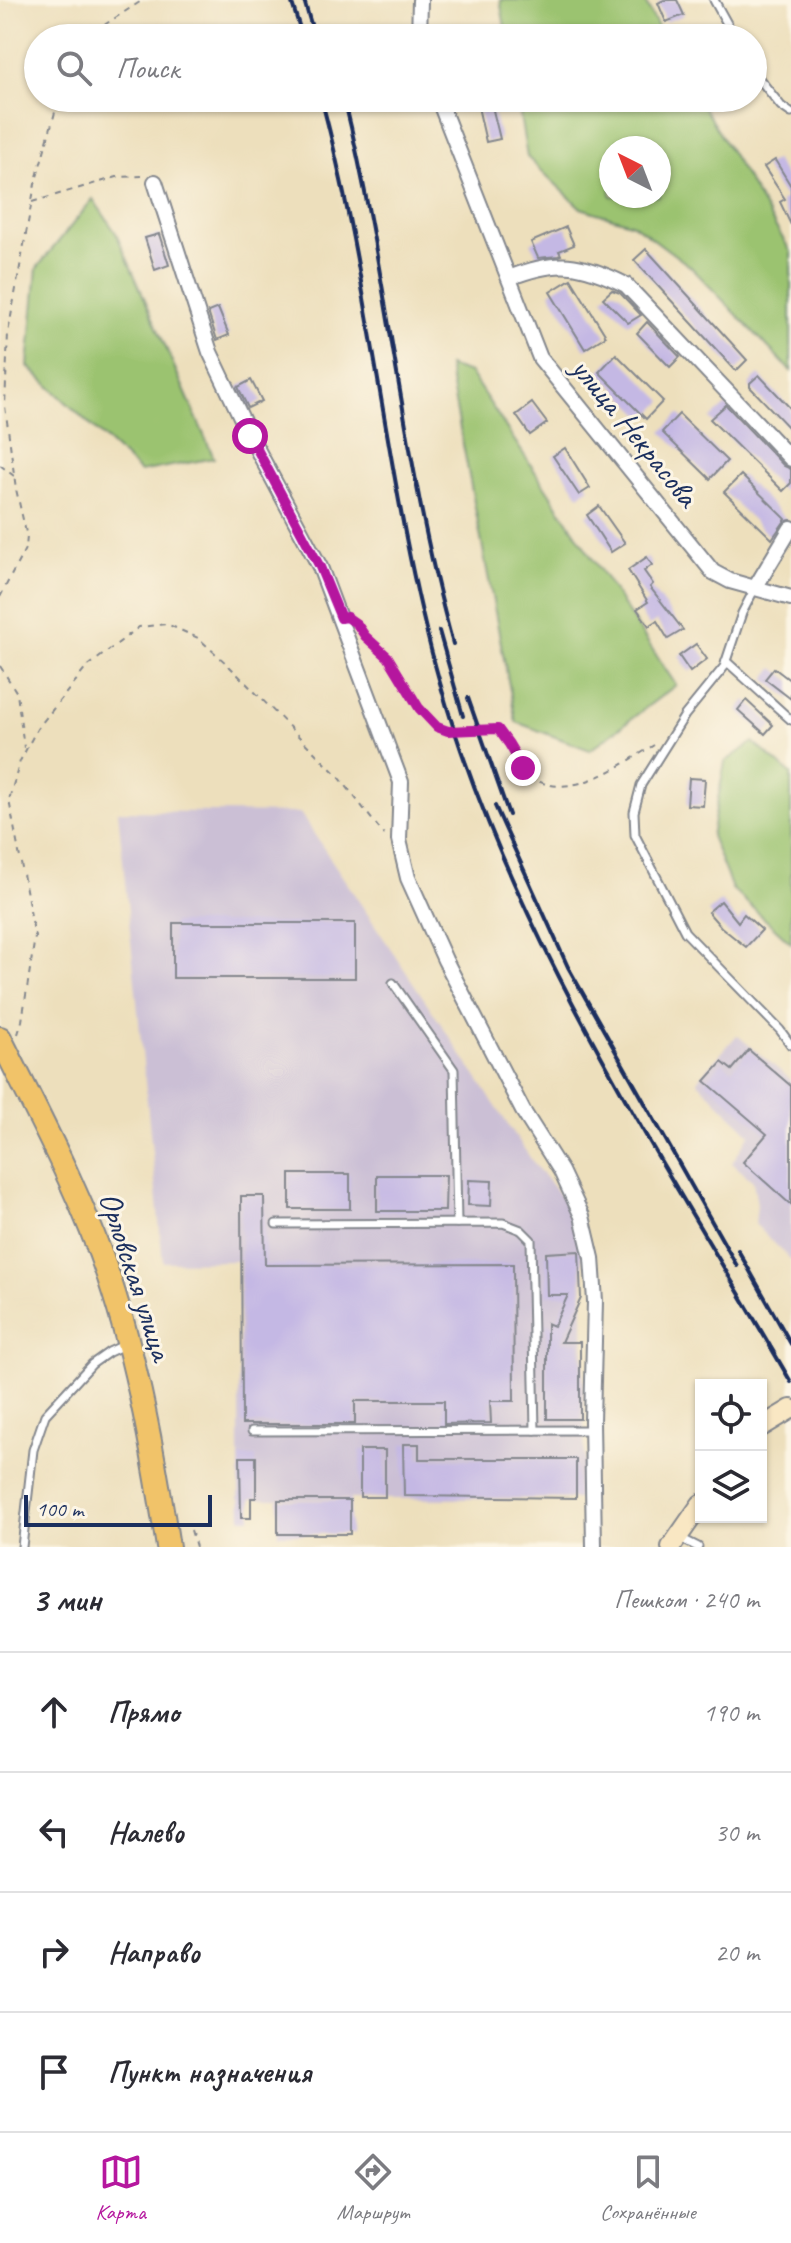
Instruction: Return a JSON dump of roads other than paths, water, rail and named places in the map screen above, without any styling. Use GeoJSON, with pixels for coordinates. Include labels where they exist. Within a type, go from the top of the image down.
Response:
{"type":"FeatureCollection","features":[{"type":"Feature","properties":{"kind":"main road","name":"Орловская улица"},"geometry":{"type":"LineString","coordinates":[[5,1048],[75,1191],[109,1280],[151,1441],[168,1547]]}},
{"type":"Feature","properties":{"kind":"main road"},"geometry":{"type":"LineString","coordinates":[[675,1542],[695,1513]]}},
{"type":"Feature","properties":{"kind":"street"},"geometry":{"type":"LineString","coordinates":[[419,24],[420,0]]}},
{"type":"Feature","properties":{"kind":"street","name":"улица Некрасова"},"geometry":{"type":"LineString","coordinates":[[444,112],[540,358],[713,572],[730,581],[791,598]]}},
{"type":"Feature","properties":{"kind":"street"},"geometry":{"type":"LineString","coordinates":[[155,182],[210,352],[250,436],[320,567],[401,782],[399,840],[408,878],[452,974],[523,1111],[561,1171],[582,1216],[592,1258],[595,1301],[592,1430],[594,1547]]}},
{"type":"Feature","properties":{"kind":"street"},"geometry":{"type":"LineString","coordinates":[[509,278],[537,267],[564,263],[595,269],[626,285],[791,459]]}},
{"type":"Feature","properties":{"kind":"street"},"geometry":{"type":"LineString","coordinates":[[757,588],[791,528]]}},
{"type":"Feature","properties":{"kind":"lane"},"geometry":{"type":"LineString","coordinates":[[714,0],[727,24]]}},
{"type":"Feature","properties":{"kind":"lane"},"geometry":{"type":"LineString","coordinates":[[767,89],[791,113]]}},
{"type":"Feature","properties":{"kind":"lane"},"geometry":{"type":"LineString","coordinates":[[757,588],[742,613],[726,661],[641,785],[634,812],[635,835],[685,932],[791,1045]]}},
{"type":"Feature","properties":{"kind":"lane"},"geometry":{"type":"LineString","coordinates":[[726,661],[790,718]]}},
{"type":"Feature","properties":{"kind":"lane"},"geometry":{"type":"LineString","coordinates":[[393,983],[454,1070],[457,1223]]}},
{"type":"Feature","properties":{"kind":"lane"},"geometry":{"type":"LineString","coordinates":[[276,1224],[503,1223],[521,1230],[531,1240],[535,1430]]}},
{"type":"Feature","properties":{"kind":"lane"},"geometry":{"type":"LineString","coordinates":[[22,1547],[33,1450],[45,1415],[100,1357],[127,1344]]}},
{"type":"Feature","properties":{"kind":"lane"},"geometry":{"type":"LineString","coordinates":[[252,1431],[592,1430]]}},
{"type":"Feature","properties":{"kind":"lane"},"geometry":{"type":"LineString","coordinates":[[675,1542],[698,1547]]}},
{"type":"Feature","properties":{"kind":"railway"},"geometry":{"type":"LineString","coordinates":[[291,0],[299,24]]}},
{"type":"Feature","properties":{"kind":"railway"},"geometry":{"type":"LineString","coordinates":[[304,0],[311,24]]}},
{"type":"Feature","properties":{"kind":"railway"},"geometry":{"type":"LineString","coordinates":[[324,112],[354,243],[406,538],[440,683],[470,776],[507,867],[594,1043],[791,1382]]}},
{"type":"Feature","properties":{"kind":"railway"},"geometry":{"type":"LineString","coordinates":[[347,112],[373,234],[421,508],[453,644]]}},
{"type":"Feature","properties":{"kind":"railway"},"geometry":{"type":"LineString","coordinates":[[439,631],[463,716]]}},
{"type":"Feature","properties":{"kind":"railway"},"geometry":{"type":"LineString","coordinates":[[468,698],[509,815]]}},
{"type":"Feature","properties":{"kind":"railway"},"geometry":{"type":"LineString","coordinates":[[495,806],[568,967],[737,1266]]}},
{"type":"Feature","properties":{"kind":"railway"},"geometry":{"type":"LineString","coordinates":[[738,1250],[791,1344]]}}]}
